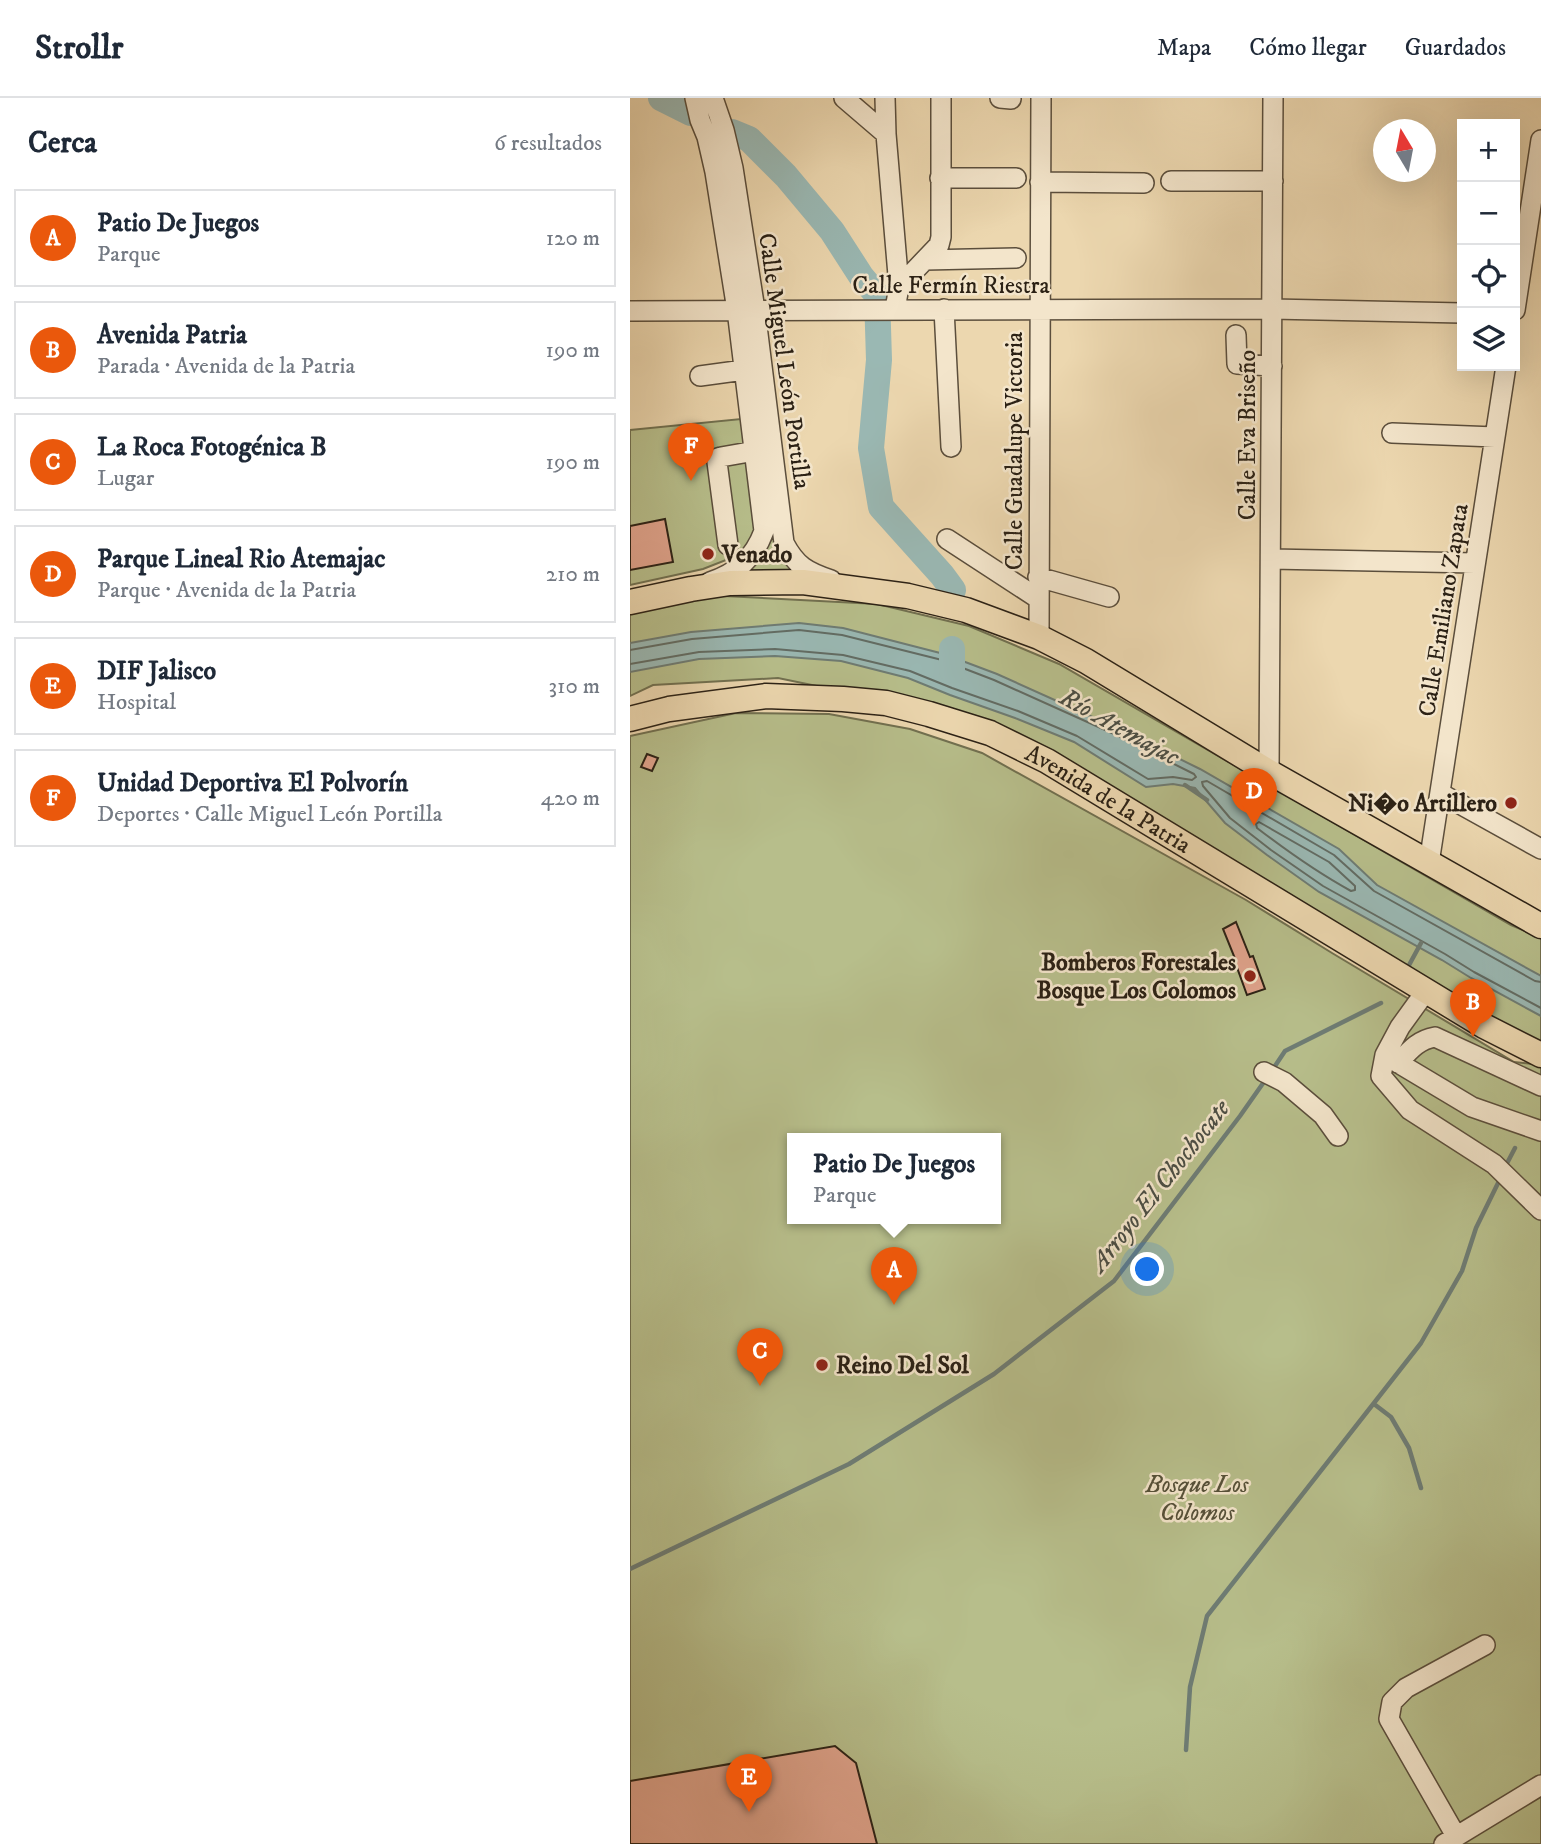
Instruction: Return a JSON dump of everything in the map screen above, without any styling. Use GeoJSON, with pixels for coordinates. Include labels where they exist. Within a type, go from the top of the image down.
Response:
{"type":"FeatureCollection","features":[{"type":"Feature","properties":{"kind":"main road"},"geometry":{"type":"LineString","coordinates":[[630,602],[730,583],[803,582],[908,596],[966,610],[1039,637],[1086,661],[1269,772],[1541,926]]}},
{"type":"Feature","properties":{"kind":"main road","name":"Avenida de la Patria"},"geometry":{"type":"LineString","coordinates":[[630,719],[669,709],[766,695],[886,704],[990,733],[1059,768],[1484,1026],[1541,1055]]}},
{"type":"Feature","properties":{"kind":"street"},"geometry":{"type":"LineString","coordinates":[[682,98],[699,120]]}},
{"type":"Feature","properties":{"kind":"street","name":"Calle Miguel León Portilla"},"geometry":{"type":"LineString","coordinates":[[695,98],[699,120],[731,212]]}},
{"type":"Feature","properties":{"kind":"street","name":"Calle Miguel León Portilla"},"geometry":{"type":"LineString","coordinates":[[691,589],[721,578],[749,559],[758,547],[771,511],[731,212],[728,143],[713,98]]}},
{"type":"Feature","properties":{"kind":"street"},"geometry":{"type":"LineString","coordinates":[[844,98],[886,134]]}},
{"type":"Feature","properties":{"kind":"street"},"geometry":{"type":"LineString","coordinates":[[886,98],[886,134],[899,287],[895,309]]}},
{"type":"Feature","properties":{"kind":"street"},"geometry":{"type":"LineString","coordinates":[[899,287],[939,245],[941,237],[940,98]]}},
{"type":"Feature","properties":{"kind":"street"},"geometry":{"type":"LineString","coordinates":[[1000,98],[1011,99]]}},
{"type":"Feature","properties":{"kind":"street","name":"Calle Guadalupe Victoria"},"geometry":{"type":"LineString","coordinates":[[1039,637],[1041,98]]}},
{"type":"Feature","properties":{"kind":"street","name":"Calle Eva Briseño"},"geometry":{"type":"LineString","coordinates":[[1269,772],[1273,98]]}},
{"type":"Feature","properties":{"kind":"street"},"geometry":{"type":"LineString","coordinates":[[1515,308],[1541,140]]}},
{"type":"Feature","properties":{"kind":"street"},"geometry":{"type":"LineString","coordinates":[[940,178],[1016,178]]}},
{"type":"Feature","properties":{"kind":"street"},"geometry":{"type":"LineString","coordinates":[[1171,181],[1273,181]]}},
{"type":"Feature","properties":{"kind":"street"},"geometry":{"type":"LineString","coordinates":[[1040,182],[1144,183]]}},
{"type":"Feature","properties":{"kind":"street"},"geometry":{"type":"LineString","coordinates":[[925,260],[1016,258]]}},
{"type":"Feature","properties":{"kind":"street"},"geometry":{"type":"LineString","coordinates":[[944,309],[951,447]]}},
{"type":"Feature","properties":{"kind":"street","name":"Calle Fermín Riestra"},"geometry":{"type":"LineString","coordinates":[[630,311],[1272,309],[1457,313]]}},
{"type":"Feature","properties":{"kind":"street","name":"Calle Miguel León Portilla"},"geometry":{"type":"LineString","coordinates":[[746,310],[744,370],[755,450],[771,511],[790,556],[800,567],[814,575],[858,588]]}},
{"type":"Feature","properties":{"kind":"street"},"geometry":{"type":"LineString","coordinates":[[1236,335],[1237,370],[1272,366]]}},
{"type":"Feature","properties":{"kind":"street"},"geometry":{"type":"LineString","coordinates":[[700,376],[744,370]]}},
{"type":"Feature","properties":{"kind":"street","name":"Calle Emiliano Zapata"},"geometry":{"type":"LineString","coordinates":[[1429,863],[1505,371]]}},
{"type":"Feature","properties":{"kind":"street"},"geometry":{"type":"LineString","coordinates":[[1392,433],[1495,437]]}},
{"type":"Feature","properties":{"kind":"street"},"geometry":{"type":"LineString","coordinates":[[728,545],[718,458],[755,450]]}},
{"type":"Feature","properties":{"kind":"street"},"geometry":{"type":"LineString","coordinates":[[947,539],[1039,599]]}},
{"type":"Feature","properties":{"kind":"street"},"geometry":{"type":"LineString","coordinates":[[1271,559],[1475,563]]}},
{"type":"Feature","properties":{"kind":"street"},"geometry":{"type":"LineString","coordinates":[[1038,577],[1109,597]]}},
{"type":"Feature","properties":{"kind":"street"},"geometry":{"type":"LineString","coordinates":[[1440,793],[1541,849]]}},
{"type":"Feature","properties":{"kind":"street"},"geometry":{"type":"LineString","coordinates":[[1426,991],[1400,1027],[1391,1059],[1381,1076],[1410,1110],[1493,1164],[1541,1210]]}},
{"type":"Feature","properties":{"kind":"street"},"geometry":{"type":"LineString","coordinates":[[1391,1059],[1424,1039],[1435,1037],[1541,1086]]}},
{"type":"Feature","properties":{"kind":"street"},"geometry":{"type":"LineString","coordinates":[[1391,1059],[1472,1107],[1541,1131]]}},
{"type":"Feature","properties":{"kind":"street"},"geometry":{"type":"LineString","coordinates":[[1265,1072],[1284,1082],[1323,1115],[1338,1136]]}},
{"type":"Feature","properties":{"kind":"street"},"geometry":{"type":"LineString","coordinates":[[1485,1645],[1406,1688],[1392,1702],[1389,1719],[1450,1840],[1541,1785]]}},
{"type":"Feature","properties":{"kind":"green space"},"geometry":{"type":"Polygon","coordinates":[[[741,419],[759,531],[744,553],[703,569],[630,585],[630,430],[741,419]]]}},
{"type":"Feature","properties":{"kind":"green space"},"geometry":{"type":"Polygon","coordinates":[[[768,521],[797,572],[745,572],[768,521]]]}},
{"type":"Feature","properties":{"kind":"green space"},"geometry":{"type":"Polygon","coordinates":[[[704,595],[877,604],[969,626],[1059,664],[1511,925],[1541,938],[1541,1048],[948,713],[778,678],[653,685],[630,696],[630,611],[704,595]]]}},
{"type":"Feature","properties":{"kind":"green space","name":"Bosque Los Colomos"},"geometry":{"type":"Polygon","coordinates":[[[736,713],[829,714],[910,729],[982,753],[1246,900],[1514,1062],[1541,1065],[1541,1844],[630,1844],[630,736],[736,713]]]}},
{"type":"Feature","properties":{"kind":"water"},"geometry":{"type":"Polygon","coordinates":[[[799,623],[843,628],[944,654],[997,674],[1200,769],[1339,849],[1377,885],[1541,976],[1541,1016],[1319,892],[1225,823],[1195,788],[1173,784],[1146,787],[1074,742],[1015,718],[908,678],[841,661],[775,656],[699,659],[630,672],[630,643],[691,632],[799,623]]]}},
{"type":"Feature","properties":{"kind":"building"},"geometry":{"type":"Polygon","coordinates":[[[665,519],[673,562],[630,570],[630,526],[665,519]]]}},
{"type":"Feature","properties":{"kind":"building"},"geometry":{"type":"Polygon","coordinates":[[[647,754],[658,758],[652,771],[641,767],[647,754]]]}},
{"type":"Feature","properties":{"kind":"building"},"geometry":{"type":"Polygon","coordinates":[[[1236,922],[1265,989],[1247,995],[1223,929],[1236,922]]]}},
{"type":"Feature","properties":{"kind":"building"},"geometry":{"type":"Polygon","coordinates":[[[835,1746],[856,1763],[877,1844],[630,1844],[630,1781],[835,1746]]]}},
{"type":"Feature","properties":{"kind":"waterway"},"geometry":{"type":"LineString","coordinates":[[661,98],[691,113]]}},
{"type":"Feature","properties":{"kind":"waterway"},"geometry":{"type":"LineString","coordinates":[[732,132],[749,139],[786,176],[832,231],[861,276],[877,295],[879,360],[871,448],[881,507],[953,590]]}},
{"type":"Feature","properties":{"kind":"waterway"},"geometry":{"type":"LineString","coordinates":[[952,649],[952,670]]}},
{"type":"Feature","properties":{"kind":"waterway","name":"Río Atemajac"},"geometry":{"type":"LineString","coordinates":[[1185,785],[1207,800]]}},
{"type":"Feature","properties":{"kind":"waterway"},"geometry":{"type":"LineString","coordinates":[[1408,967],[1421,943]]}},
{"type":"Feature","properties":{"kind":"waterway","name":"Arroyo El Chochocate"},"geometry":{"type":"LineString","coordinates":[[1273,1069],[1285,1051],[1381,1003]]}},
{"type":"Feature","properties":{"kind":"waterway","name":"Arroyo El Chochocate"},"geometry":{"type":"LineString","coordinates":[[630,1569],[849,1464],[994,1374],[1114,1281],[1266,1079]]}},
{"type":"Feature","properties":{"kind":"waterway"},"geometry":{"type":"LineString","coordinates":[[1504,1169],[1515,1148]]}},
{"type":"Feature","properties":{"kind":"waterway"},"geometry":{"type":"LineString","coordinates":[[1186,1750],[1190,1687],[1207,1616],[1421,1343],[1462,1271],[1476,1228],[1501,1177]]}},
{"type":"Feature","properties":{"kind":"waterway"},"geometry":{"type":"LineString","coordinates":[[1374,1404],[1391,1417],[1409,1448],[1421,1488]]}},
{"type":"Feature","properties":{"kind":"place","name":"Unidad Deportiva El Polvorín"},"geometry":{"type":"Point","coordinates":[691,481]}},
{"type":"Feature","properties":{"kind":"place","name":"Venado"},"geometry":{"type":"Point","coordinates":[708,554]}},
{"type":"Feature","properties":{"kind":"place","name":"Ni�o Artillero"},"geometry":{"type":"Point","coordinates":[1511,803]}},
{"type":"Feature","properties":{"kind":"place","name":"Parque Lineal Rio Atemajac"},"geometry":{"type":"Point","coordinates":[1254,826]}},
{"type":"Feature","properties":{"kind":"place","name":"Bomberos Forestales Bosque Los Colomos"},"geometry":{"type":"Point","coordinates":[1250,976]}},
{"type":"Feature","properties":{"kind":"place","name":"Avenida Patria"},"geometry":{"type":"Point","coordinates":[1473,1037]}},
{"type":"Feature","properties":{"kind":"place","name":"Patio De Juegos"},"geometry":{"type":"Point","coordinates":[894,1305]}},
{"type":"Feature","properties":{"kind":"place","name":"Reino Del Sol"},"geometry":{"type":"Point","coordinates":[822,1365]}},
{"type":"Feature","properties":{"kind":"place","name":"La Roca Fotogénica B"},"geometry":{"type":"Point","coordinates":[760,1386]}},
{"type":"Feature","properties":{"kind":"place","name":"DIF Jalisco"},"geometry":{"type":"Point","coordinates":[749,1812]}}]}
